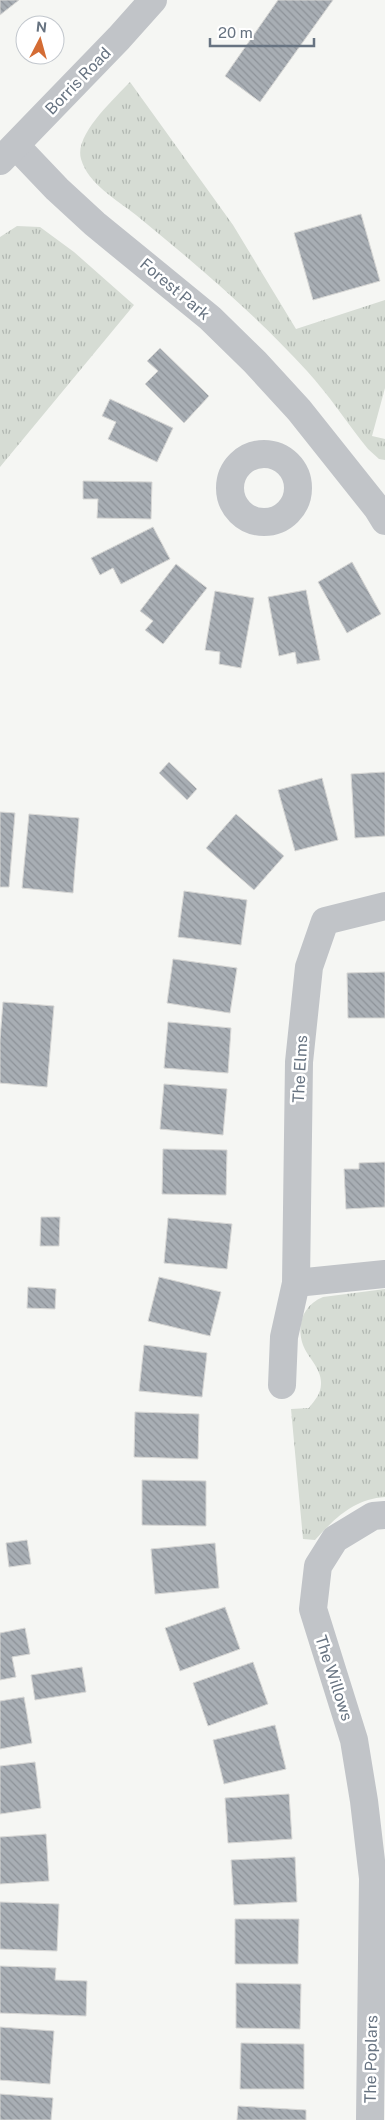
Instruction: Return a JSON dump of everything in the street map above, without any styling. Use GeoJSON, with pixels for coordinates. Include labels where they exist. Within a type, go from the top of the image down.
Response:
{"type":"FeatureCollection","features":[{"type":"Feature","properties":{"kind":"street","name":"Borris Road"},"geometry":{"type":"LineString","coordinates":[[8,153],[153,0]]}},
{"type":"Feature","properties":{"kind":"street","name":"Forest Park"},"geometry":{"type":"LineString","coordinates":[[8,153],[56,189],[95,224],[210,318],[299,410],[324,443],[382,510]]}},
{"type":"Feature","properties":{"kind":"street"},"geometry":{"type":"LineString","coordinates":[[292,469],[324,443]]}},
{"type":"Feature","properties":{"kind":"street","name":"The Elms"},"geometry":{"type":"LineString","coordinates":[[282,1386],[284,1337],[296,1283],[299,1062],[309,966],[325,921],[385,906]]}},
{"type":"Feature","properties":{"kind":"street"},"geometry":{"type":"LineString","coordinates":[[296,1283],[385,1274]]}},
{"type":"Feature","properties":{"kind":"street","name":"The Willows"},"geometry":{"type":"LineString","coordinates":[[379,1878],[354,1740],[313,1610],[318,1566],[335,1539],[373,1516],[385,1514]]}},
{"type":"Feature","properties":{"kind":"street","name":"The Poplars"},"geometry":{"type":"LineString","coordinates":[[370,2120],[379,1878]]}},
{"type":"Feature","properties":{"kind":"green space"},"geometry":{"type":"Polygon","coordinates":[[[130,82],[233,225],[296,329],[385,300],[385,388],[372,436],[385,439],[385,460],[379,459],[368,449],[315,380],[267,329],[203,271],[104,191],[90,176],[81,159],[80,149],[83,139],[97,118],[130,82]]]}},
{"type":"Feature","properties":{"kind":"green space"},"geometry":{"type":"Polygon","coordinates":[[[17,226],[40,227],[74,252],[134,305],[0,467],[0,237],[17,226]]]}},
{"type":"Feature","properties":{"kind":"green space"},"geometry":{"type":"Polygon","coordinates":[[[385,1289],[385,1497],[364,1501],[346,1511],[315,1540],[303,1539],[291,1409],[309,1408],[319,1394],[321,1379],[317,1368],[305,1350],[301,1338],[300,1330],[303,1316],[310,1305],[323,1297],[385,1289]]]}},
{"type":"Feature","properties":{"kind":"building"},"geometry":{"type":"Polygon","coordinates":[[[0,0],[19,0],[0,15],[0,0]]]}},
{"type":"Feature","properties":{"kind":"building"},"geometry":{"type":"Polygon","coordinates":[[[278,0],[333,0],[260,102],[225,76],[278,0]]]}},
{"type":"Feature","properties":{"kind":"building"},"geometry":{"type":"Polygon","coordinates":[[[361,214],[380,281],[313,300],[294,233],[361,214]]]}},
{"type":"Feature","properties":{"kind":"building"},"geometry":{"type":"Polygon","coordinates":[[[160,348],[209,396],[184,423],[145,384],[158,371],[147,361],[160,348]]]}},
{"type":"Feature","properties":{"kind":"building"},"geometry":{"type":"Polygon","coordinates":[[[110,399],[173,428],[157,462],[108,439],[116,422],[102,416],[110,399]]]}},
{"type":"Feature","properties":{"kind":"building"},"geometry":{"type":"Polygon","coordinates":[[[83,481],[152,482],[151,519],[97,518],[98,499],[83,499],[83,481]]]}},
{"type":"Feature","properties":{"kind":"building"},"geometry":{"type":"Polygon","coordinates":[[[153,527],[170,559],[121,584],[113,568],[100,575],[91,558],[153,527]]]}},
{"type":"Feature","properties":{"kind":"building"},"geometry":{"type":"Polygon","coordinates":[[[352,562],[381,614],[347,633],[318,582],[352,562]]]}},
{"type":"Feature","properties":{"kind":"building"},"geometry":{"type":"Polygon","coordinates":[[[176,564],[207,588],[163,644],[145,630],[153,621],[140,611],[176,564]]]}},
{"type":"Feature","properties":{"kind":"building"},"geometry":{"type":"Polygon","coordinates":[[[306,590],[320,660],[297,664],[295,652],[279,656],[268,597],[306,590]]]}},
{"type":"Feature","properties":{"kind":"building"},"geometry":{"type":"Polygon","coordinates":[[[215,591],[254,598],[241,668],[219,664],[220,652],[205,650],[215,591]]]}},
{"type":"Feature","properties":{"kind":"building"},"geometry":{"type":"Polygon","coordinates":[[[169,762],[197,789],[187,800],[159,773],[169,762]]]}},
{"type":"Feature","properties":{"kind":"building"},"geometry":{"type":"Polygon","coordinates":[[[385,772],[385,836],[355,838],[351,774],[385,772]]]}},
{"type":"Feature","properties":{"kind":"building"},"geometry":{"type":"Polygon","coordinates":[[[322,778],[338,840],[295,851],[278,790],[322,778]]]}},
{"type":"Feature","properties":{"kind":"building"},"geometry":{"type":"Polygon","coordinates":[[[0,812],[15,813],[9,887],[0,887],[0,812]]]}},
{"type":"Feature","properties":{"kind":"building"},"geometry":{"type":"Polygon","coordinates":[[[29,814],[79,818],[73,893],[22,888],[29,814]]]}},
{"type":"Feature","properties":{"kind":"building"},"geometry":{"type":"Polygon","coordinates":[[[236,814],[284,856],[254,890],[206,848],[236,814]]]}},
{"type":"Feature","properties":{"kind":"building"},"geometry":{"type":"Polygon","coordinates":[[[184,891],[247,900],[241,945],[178,937],[184,891]]]}},
{"type":"Feature","properties":{"kind":"building"},"geometry":{"type":"Polygon","coordinates":[[[173,959],[237,968],[230,1013],[167,1003],[173,959]]]}},
{"type":"Feature","properties":{"kind":"building"},"geometry":{"type":"Polygon","coordinates":[[[385,972],[385,1018],[348,1018],[347,973],[385,972]]]}},
{"type":"Feature","properties":{"kind":"building"},"geometry":{"type":"Polygon","coordinates":[[[3,1002],[54,1006],[47,1087],[0,1083],[0,1040],[3,1002]]]}},
{"type":"Feature","properties":{"kind":"building"},"geometry":{"type":"Polygon","coordinates":[[[168,1022],[231,1028],[228,1073],[164,1068],[168,1022]]]}},
{"type":"Feature","properties":{"kind":"building"},"geometry":{"type":"Polygon","coordinates":[[[164,1084],[227,1089],[223,1135],[160,1129],[164,1084]]]}},
{"type":"Feature","properties":{"kind":"building"},"geometry":{"type":"Polygon","coordinates":[[[163,1149],[227,1150],[226,1195],[162,1194],[163,1149]]]}},
{"type":"Feature","properties":{"kind":"building"},"geometry":{"type":"Polygon","coordinates":[[[385,1162],[385,1207],[346,1209],[344,1169],[359,1169],[359,1163],[385,1162]]]}},
{"type":"Feature","properties":{"kind":"building"},"geometry":{"type":"Polygon","coordinates":[[[41,1217],[60,1217],[59,1246],[40,1246],[41,1217]]]}},
{"type":"Feature","properties":{"kind":"building"},"geometry":{"type":"Polygon","coordinates":[[[168,1218],[232,1224],[227,1269],[164,1263],[168,1218]]]}},
{"type":"Feature","properties":{"kind":"building"},"geometry":{"type":"Polygon","coordinates":[[[159,1277],[221,1292],[210,1336],[148,1321],[159,1277]]]}},
{"type":"Feature","properties":{"kind":"building"},"geometry":{"type":"Polygon","coordinates":[[[28,1287],[56,1289],[55,1309],[27,1308],[28,1287]]]}},
{"type":"Feature","properties":{"kind":"building"},"geometry":{"type":"Polygon","coordinates":[[[144,1345],[207,1353],[202,1397],[139,1391],[144,1345]]]}},
{"type":"Feature","properties":{"kind":"building"},"geometry":{"type":"Polygon","coordinates":[[[135,1412],[199,1414],[198,1459],[134,1457],[135,1412]]]}},
{"type":"Feature","properties":{"kind":"building"},"geometry":{"type":"Polygon","coordinates":[[[142,1480],[206,1481],[206,1526],[142,1525],[142,1480]]]}},
{"type":"Feature","properties":{"kind":"building"},"geometry":{"type":"Polygon","coordinates":[[[27,1540],[31,1564],[9,1567],[6,1543],[27,1540]]]}},
{"type":"Feature","properties":{"kind":"building"},"geometry":{"type":"Polygon","coordinates":[[[215,1543],[219,1588],[155,1594],[151,1549],[215,1543]]]}},
{"type":"Feature","properties":{"kind":"building"},"geometry":{"type":"Polygon","coordinates":[[[225,1607],[240,1649],[180,1671],[165,1628],[225,1607]]]}},
{"type":"Feature","properties":{"kind":"building"},"geometry":{"type":"Polygon","coordinates":[[[25,1628],[30,1654],[12,1657],[16,1677],[0,1680],[0,1633],[25,1628]]]}},
{"type":"Feature","properties":{"kind":"building"},"geometry":{"type":"Polygon","coordinates":[[[253,1662],[268,1704],[208,1726],[193,1683],[253,1662]]]}},
{"type":"Feature","properties":{"kind":"building"},"geometry":{"type":"Polygon","coordinates":[[[82,1667],[86,1692],[35,1700],[31,1675],[82,1667]]]}},
{"type":"Feature","properties":{"kind":"building"},"geometry":{"type":"Polygon","coordinates":[[[24,1697],[32,1743],[0,1749],[0,1701],[24,1697]]]}},
{"type":"Feature","properties":{"kind":"building"},"geometry":{"type":"Polygon","coordinates":[[[275,1725],[286,1769],[224,1784],[213,1740],[275,1725]]]}},
{"type":"Feature","properties":{"kind":"building"},"geometry":{"type":"Polygon","coordinates":[[[35,1762],[41,1808],[0,1814],[0,1766],[35,1762]]]}},
{"type":"Feature","properties":{"kind":"building"},"geometry":{"type":"Polygon","coordinates":[[[289,1794],[292,1839],[228,1843],[225,1798],[289,1794]]]}},
{"type":"Feature","properties":{"kind":"building"},"geometry":{"type":"Polygon","coordinates":[[[46,1834],[49,1881],[0,1884],[0,1837],[46,1834]]]}},
{"type":"Feature","properties":{"kind":"building"},"geometry":{"type":"Polygon","coordinates":[[[295,1857],[297,1902],[234,1905],[231,1860],[295,1857]]]}},
{"type":"Feature","properties":{"kind":"building"},"geometry":{"type":"Polygon","coordinates":[[[0,1902],[59,1904],[57,1951],[0,1949],[0,1902]]]}},
{"type":"Feature","properties":{"kind":"building"},"geometry":{"type":"Polygon","coordinates":[[[235,1919],[299,1919],[298,1964],[235,1964],[235,1919]]]}},
{"type":"Feature","properties":{"kind":"building"},"geometry":{"type":"Polygon","coordinates":[[[0,1966],[56,1968],[55,1980],[87,1981],[86,2016],[0,2013],[0,1966]]]}},
{"type":"Feature","properties":{"kind":"building"},"geometry":{"type":"Polygon","coordinates":[[[236,1983],[301,1984],[300,2029],[236,2028],[236,1983]]]}},
{"type":"Feature","properties":{"kind":"building"},"geometry":{"type":"Polygon","coordinates":[[[0,2027],[54,2031],[50,2084],[0,2080],[0,2027]]]}},
{"type":"Feature","properties":{"kind":"building"},"geometry":{"type":"Polygon","coordinates":[[[241,2043],[304,2044],[304,2089],[240,2089],[241,2043]]]}},
{"type":"Feature","properties":{"kind":"building"},"geometry":{"type":"Polygon","coordinates":[[[0,2094],[53,2098],[51,2120],[0,2120],[0,2094]]]}},
{"type":"Feature","properties":{"kind":"building"},"geometry":{"type":"Polygon","coordinates":[[[238,2106],[306,2110],[306,2120],[237,2120],[238,2106]]]}}]}
